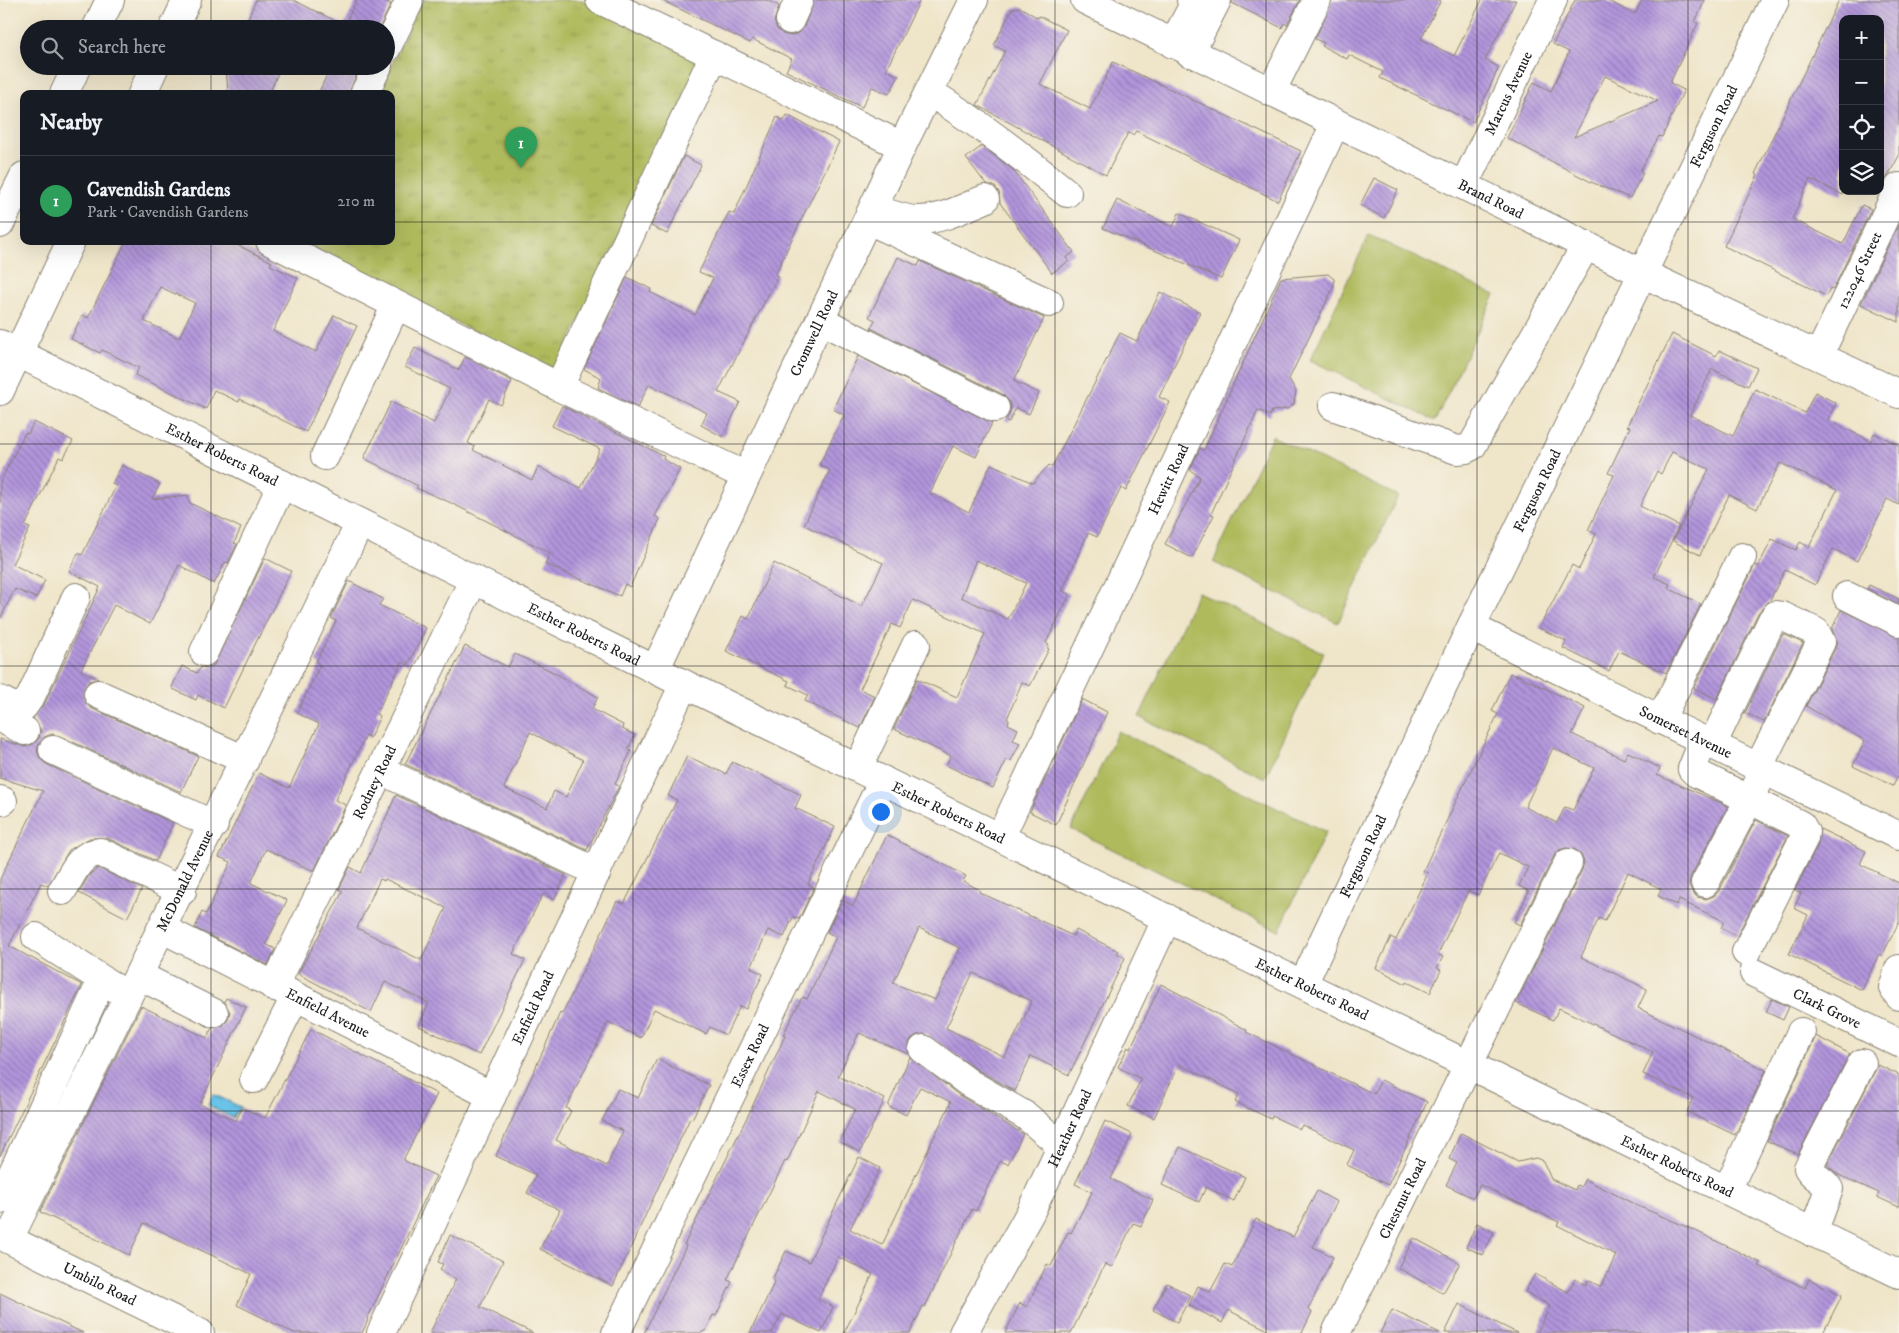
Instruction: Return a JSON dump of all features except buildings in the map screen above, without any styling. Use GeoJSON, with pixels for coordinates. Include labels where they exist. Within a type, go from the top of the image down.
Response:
{"type":"FeatureCollection","features":[{"type":"Feature","properties":{"kind":"street"},"geometry":{"type":"LineString","coordinates":[[100,20],[110,0]]}},
{"type":"Feature","properties":{"kind":"street"},"geometry":{"type":"LineString","coordinates":[[177,20],[187,0]]}},
{"type":"Feature","properties":{"kind":"street"},"geometry":{"type":"LineString","coordinates":[[395,30],[410,0]]}},
{"type":"Feature","properties":{"kind":"street"},"geometry":{"type":"LineString","coordinates":[[600,0],[902,146]]}},
{"type":"Feature","properties":{"kind":"street","name":"Cromwell Road"},"geometry":{"type":"LineString","coordinates":[[656,668],[902,146],[974,0]]}},
{"type":"Feature","properties":{"kind":"street","name":"Brand Road"},"geometry":{"type":"LineString","coordinates":[[1085,0],[1644,274],[1819,354],[1899,394]]}},
{"type":"Feature","properties":{"kind":"street"},"geometry":{"type":"LineString","coordinates":[[1182,48],[1193,6],[1191,0]]}},
{"type":"Feature","properties":{"kind":"street"},"geometry":{"type":"LineString","coordinates":[[1182,48],[1217,0]]}},
{"type":"Feature","properties":{"kind":"street"},"geometry":{"type":"LineString","coordinates":[[1271,92],[1317,0]]}},
{"type":"Feature","properties":{"kind":"street","name":"Marcus Avenue"},"geometry":{"type":"LineString","coordinates":[[1464,186],[1553,0]]}},
{"type":"Feature","properties":{"kind":"street","name":"Ferguson Road"},"geometry":{"type":"LineString","coordinates":[[1304,984],[1471,627],[1644,274],[1775,0]]}},
{"type":"Feature","properties":{"kind":"street"},"geometry":{"type":"LineString","coordinates":[[559,387],[714,55]]}},
{"type":"Feature","properties":{"kind":"street"},"geometry":{"type":"LineString","coordinates":[[66,90],[73,75]]}},
{"type":"Feature","properties":{"kind":"street"},"geometry":{"type":"LineString","coordinates":[[144,90],[151,75]]}},
{"type":"Feature","properties":{"kind":"street"},"geometry":{"type":"LineString","coordinates":[[366,90],[374,75]]}},
{"type":"Feature","properties":{"kind":"street"},"geometry":{"type":"LineString","coordinates":[[929,92],[988,130],[1067,193]]}},
{"type":"Feature","properties":{"kind":"street","name":"Hewitt Road"},"geometry":{"type":"LineString","coordinates":[[1001,836],[1335,124]]}},
{"type":"Feature","properties":{"kind":"street"},"geometry":{"type":"LineString","coordinates":[[0,224],[20,184]]}},
{"type":"Feature","properties":{"kind":"street","name":"122046 Street"},"geometry":{"type":"LineString","coordinates":[[1819,354],[1899,187]]}},
{"type":"Feature","properties":{"kind":"street"},"geometry":{"type":"LineString","coordinates":[[870,215],[912,220],[929,219],[946,215],[986,199]]}},
{"type":"Feature","properties":{"kind":"street"},"geometry":{"type":"LineString","coordinates":[[870,215],[1049,303]]}},
{"type":"Feature","properties":{"kind":"street"},"geometry":{"type":"LineString","coordinates":[[0,391],[9,349],[69,245]]}},
{"type":"Feature","properties":{"kind":"street"},"geometry":{"type":"LineString","coordinates":[[286,245],[396,304],[559,387],[746,476]]}},
{"type":"Feature","properties":{"kind":"street"},"geometry":{"type":"LineString","coordinates":[[1334,406],[1457,450],[1466,450],[1472,446],[1586,245]]}},
{"type":"Feature","properties":{"kind":"street"},"geometry":{"type":"LineString","coordinates":[[325,456],[396,304]]}},
{"type":"Feature","properties":{"kind":"street"},"geometry":{"type":"LineString","coordinates":[[820,320],[994,408]]}},
{"type":"Feature","properties":{"kind":"street","name":"Esther Roberts Road"},"geometry":{"type":"LineString","coordinates":[[9,349],[656,668],[684,684],[1001,836],[1899,1274]]}},
{"type":"Feature","properties":{"kind":"street"},"geometry":{"type":"LineString","coordinates":[[204,652],[282,484]]}},
{"type":"Feature","properties":{"kind":"street","name":"McDonald Avenue"},"geometry":{"type":"LineString","coordinates":[[5,1237],[135,987],[360,523]]}},
{"type":"Feature","properties":{"kind":"street"},"geometry":{"type":"LineString","coordinates":[[1660,720],[1742,557]]}},
{"type":"Feature","properties":{"kind":"street","name":"Rodney Road"},"geometry":{"type":"LineString","coordinates":[[254,1079],[284,992],[380,770],[474,579]]}},
{"type":"Feature","properties":{"kind":"street"},"geometry":{"type":"LineString","coordinates":[[1847,596],[1899,622]]}},
{"type":"Feature","properties":{"kind":"street"},"geometry":{"type":"LineString","coordinates":[[0,700],[12,706],[24,706],[28,701],[76,597]]}},
{"type":"Feature","properties":{"kind":"street"},"geometry":{"type":"LineString","coordinates":[[1705,883],[1750,799],[1761,769],[1821,642],[1816,632],[1782,616],[1776,616],[1772,620],[1692,769],[1696,773],[1750,799]]}},
{"type":"Feature","properties":{"kind":"street","name":"Somerset Avenue"},"geometry":{"type":"LineString","coordinates":[[1471,627],[1761,769],[1897,829]]}},
{"type":"Feature","properties":{"kind":"street"},"geometry":{"type":"LineString","coordinates":[[858,768],[916,645]]}},
{"type":"Feature","properties":{"kind":"street","name":"Enfield Road"},"geometry":{"type":"LineString","coordinates":[[381,1333],[684,684]]}},
{"type":"Feature","properties":{"kind":"street"},"geometry":{"type":"LineString","coordinates":[[98,694],[245,760]]}},
{"type":"Feature","properties":{"kind":"street"},"geometry":{"type":"LineString","coordinates":[[0,718],[25,730]]}},
{"type":"Feature","properties":{"kind":"street"},"geometry":{"type":"LineString","coordinates":[[53,750],[214,825]]}},
{"type":"Feature","properties":{"kind":"street"},"geometry":{"type":"LineString","coordinates":[[380,770],[597,872]]}},
{"type":"Feature","properties":{"kind":"street","name":"Essex Road"},"geometry":{"type":"LineString","coordinates":[[616,1333],[883,780]]}},
{"type":"Feature","properties":{"kind":"street","name":"Clark Grove"},"geometry":{"type":"LineString","coordinates":[[1750,799],[1801,825],[1805,832],[1750,962],[1899,1044]]}},
{"type":"Feature","properties":{"kind":"street"},"geometry":{"type":"LineString","coordinates":[[62,891],[81,859],[89,853],[100,852],[182,891]]}},
{"type":"Feature","properties":{"kind":"street","name":"Chestnut Road"},"geometry":{"type":"LineString","coordinates":[[1336,1333],[1568,863]]}},
{"type":"Feature","properties":{"kind":"street","name":"Heather Road"},"geometry":{"type":"LineString","coordinates":[[963,1333],[1030,1213],[1167,918]]}},
{"type":"Feature","properties":{"kind":"street","name":"Enfield Avenue"},"geometry":{"type":"LineString","coordinates":[[163,929],[492,1096]]}},
{"type":"Feature","properties":{"kind":"street"},"geometry":{"type":"LineString","coordinates":[[36,937],[102,980],[135,987],[214,1012]]}},
{"type":"Feature","properties":{"kind":"street"},"geometry":{"type":"LineString","coordinates":[[1899,969],[1893,988],[1899,996]]}},
{"type":"Feature","properties":{"kind":"street"},"geometry":{"type":"LineString","coordinates":[[0,1200],[102,980]]}},
{"type":"Feature","properties":{"kind":"street"},"geometry":{"type":"LineString","coordinates":[[1726,1190],[1801,1032]]}},
{"type":"Feature","properties":{"kind":"street"},"geometry":{"type":"LineString","coordinates":[[924,1049],[969,1083],[1026,1116],[1062,1146]]}},
{"type":"Feature","properties":{"kind":"street"},"geometry":{"type":"LineString","coordinates":[[1813,1233],[1829,1189],[1827,1184],[1810,1173],[1808,1168],[1862,1062]]}},
{"type":"Feature","properties":{"kind":"street","name":"Umbilo Road"},"geometry":{"type":"LineString","coordinates":[[5,1237],[200,1333]]}},
{"type":"Feature","properties":{"kind":"green space"},"geometry":{"type":"Polygon","coordinates":[[[422,0],[582,0],[703,58],[556,370],[304,250],[306,245],[395,245],[395,90],[380,90],[387,75],[395,75],[395,58],[422,0]]]}},
{"type":"Feature","properties":{"kind":"green space"},"geometry":{"type":"Polygon","coordinates":[[[1369,235],[1495,295],[1435,421],[1310,360],[1369,235]]]}},
{"type":"Feature","properties":{"kind":"green space"},"geometry":{"type":"Polygon","coordinates":[[[1272,436],[1398,496],[1338,623],[1213,562],[1272,436]]]}},
{"type":"Feature","properties":{"kind":"green space"},"geometry":{"type":"Polygon","coordinates":[[[1198,592],[1324,653],[1265,778],[1139,717],[1198,592]]]}},
{"type":"Feature","properties":{"kind":"green space"},"geometry":{"type":"Polygon","coordinates":[[[1118,731],[1326,832],[1279,931],[1071,829],[1118,731]]]}},
{"type":"Feature","properties":{"kind":"water"},"geometry":{"type":"Polygon","coordinates":[[[213,1094],[241,1107],[233,1118],[208,1105],[213,1094]]]}},
{"type":"Feature","properties":{"kind":"place","name":"Cavendish Gardens"},"geometry":{"type":"Point","coordinates":[521,168]}}]}
